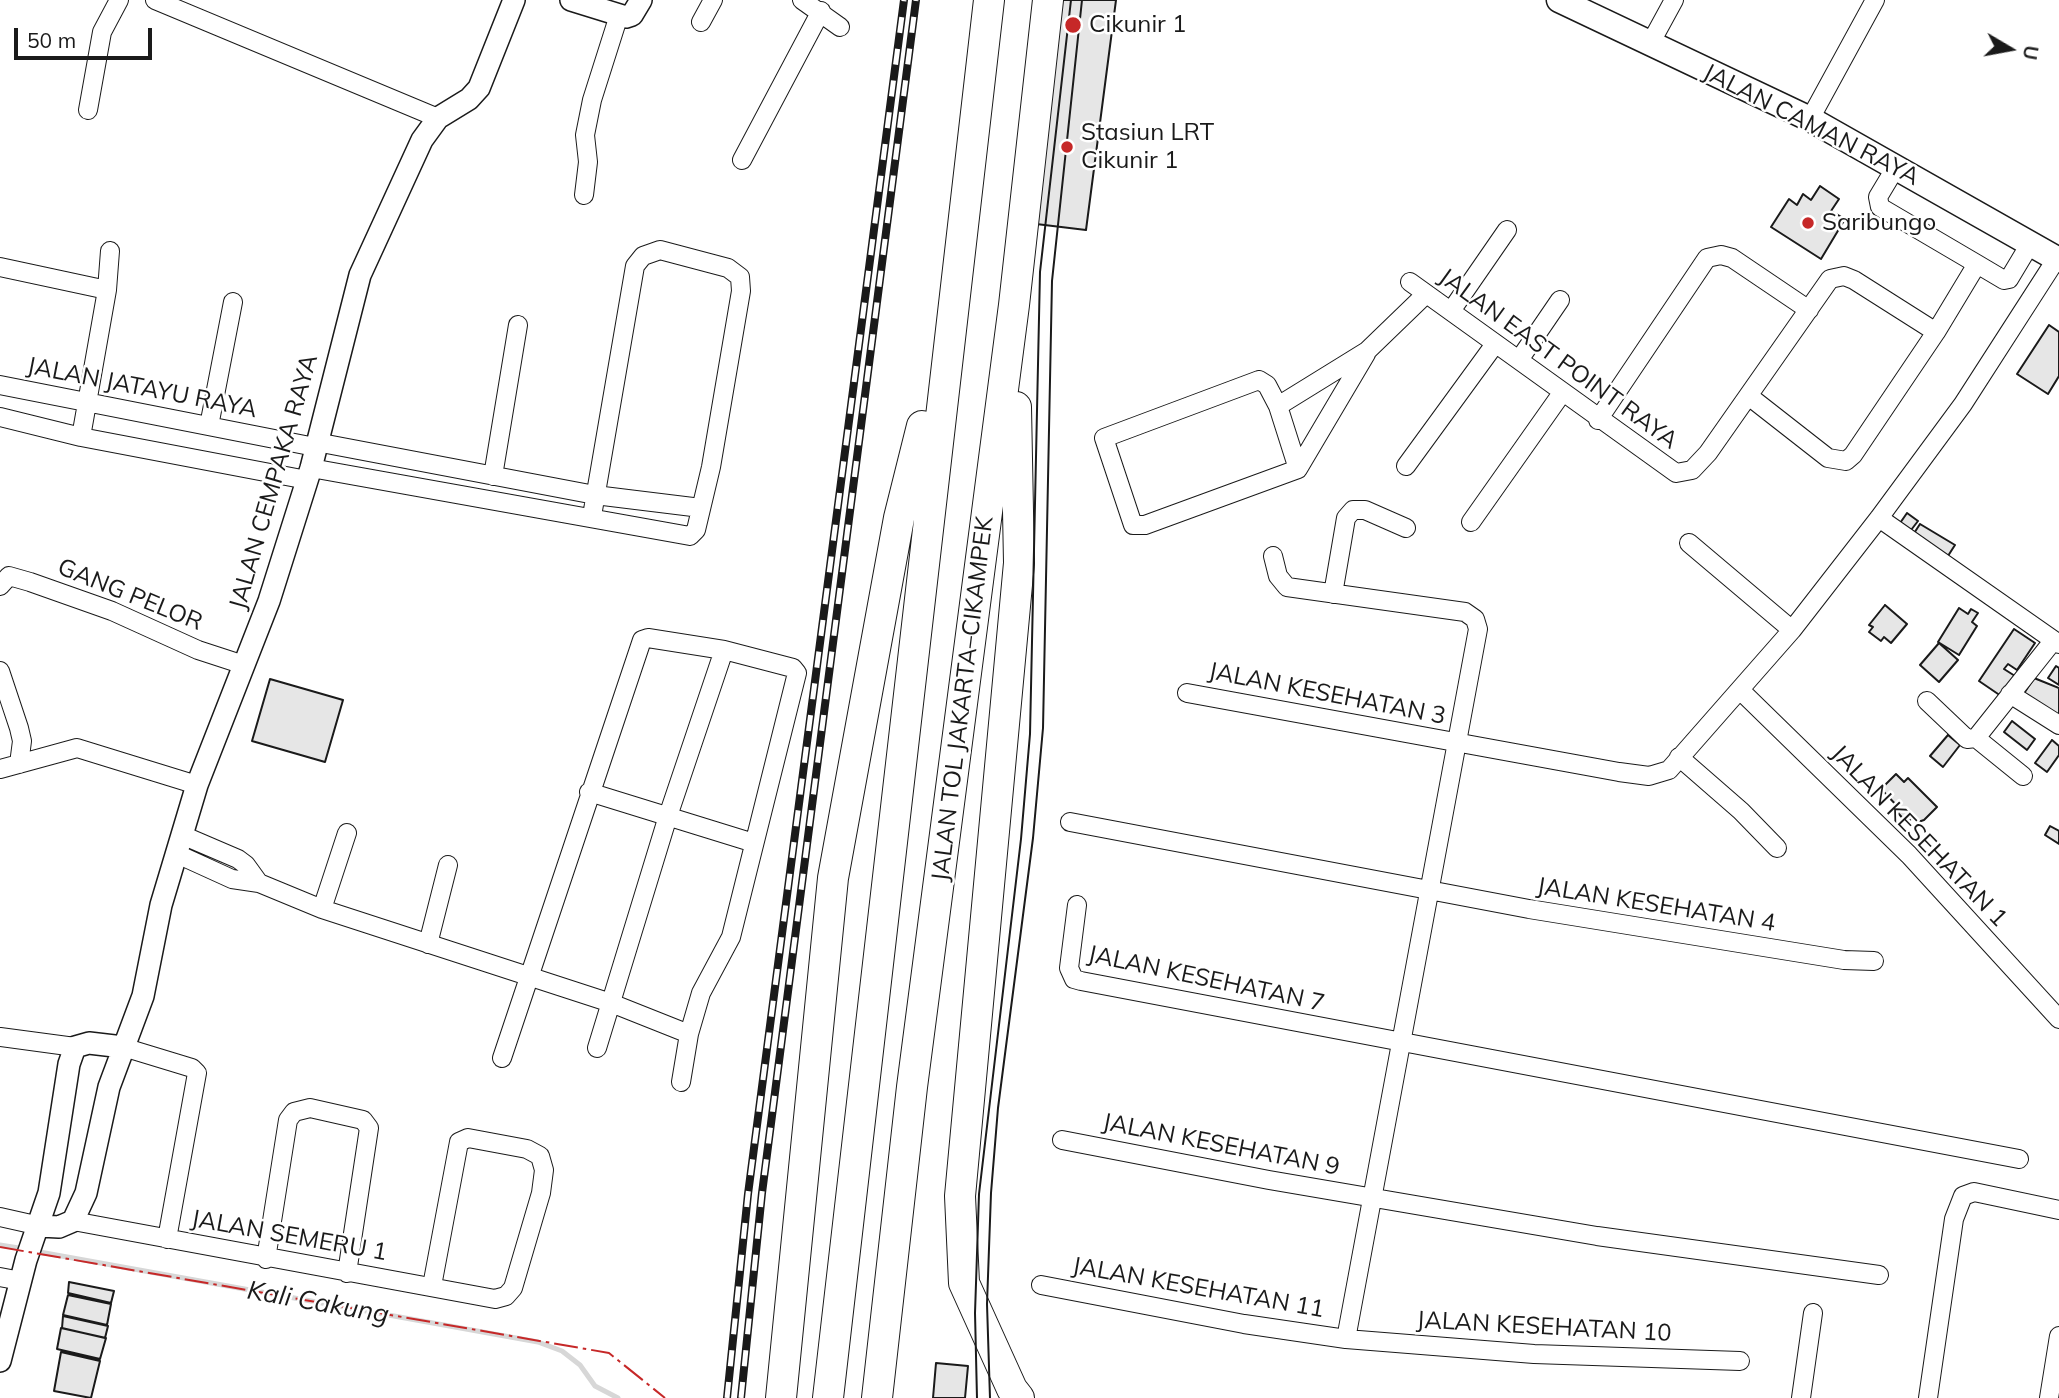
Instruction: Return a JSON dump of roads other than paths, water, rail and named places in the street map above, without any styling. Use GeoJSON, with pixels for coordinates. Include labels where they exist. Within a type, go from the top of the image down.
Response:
{"type":"FeatureCollection","features":[{"type":"Feature","properties":{"kind":"highway"},"geometry":{"type":"LineString","coordinates":[[828,1398],[950,315],[989,0]]}},
{"type":"Feature","properties":{"kind":"highway","name":"JALAN TOL JAKARTA–CIKAMPEK"},"geometry":{"type":"LineString","coordinates":[[877,1398],[912,1087],[1014,305],[1048,0]]}},
{"type":"Feature","properties":{"kind":"highway"},"geometry":{"type":"LineString","coordinates":[[1014,305],[1019,563],[960,1196],[964,1283],[1019,1398]]}},
{"type":"Feature","properties":{"kind":"highway"},"geometry":{"type":"LineString","coordinates":[[781,1398],[835,865],[899,518],[950,315]]}},
{"type":"Feature","properties":{"kind":"main road","name":"JALAN CAMAN RAYA"},"geometry":{"type":"LineString","coordinates":[[1559,0],[1810,119],[2058,259]]}},
{"type":"Feature","properties":{"kind":"street"},"geometry":{"type":"LineString","coordinates":[[88,110],[102,32],[119,0]]}},
{"type":"Feature","properties":{"kind":"street"},"geometry":{"type":"LineString","coordinates":[[155,0],[438,118]]}},
{"type":"Feature","properties":{"kind":"street","name":"JALAN CEMPAKA RAYA"},"geometry":{"type":"LineString","coordinates":[[73,1221],[86,1193],[108,1087],[143,996],[161,905],[197,785],[269,601],[309,474],[360,275],[422,140],[438,118],[469,100],[479,88],[514,0]]}},
{"type":"Feature","properties":{"kind":"street"},"geometry":{"type":"LineString","coordinates":[[570,0],[619,15],[632,15],[641,0]]}},
{"type":"Feature","properties":{"kind":"street"},"geometry":{"type":"LineString","coordinates":[[701,22],[713,0]]}},
{"type":"Feature","properties":{"kind":"street"},"geometry":{"type":"LineString","coordinates":[[802,0],[840,27]]}},
{"type":"Feature","properties":{"kind":"street"},"geometry":{"type":"LineString","coordinates":[[1650,44],[1674,0]]}},
{"type":"Feature","properties":{"kind":"street"},"geometry":{"type":"LineString","coordinates":[[1810,119],[1875,0]]}},
{"type":"Feature","properties":{"kind":"street"},"geometry":{"type":"LineString","coordinates":[[742,160],[821,11]]}},
{"type":"Feature","properties":{"kind":"street"},"geometry":{"type":"LineString","coordinates":[[583,195],[588,162],[586,135],[619,15]]}},
{"type":"Feature","properties":{"kind":"street"},"geometry":{"type":"LineString","coordinates":[[1896,167],[1878,197],[1880,207],[2004,280],[2009,279],[2030,244]]}},
{"type":"Feature","properties":{"kind":"street"},"geometry":{"type":"LineString","coordinates":[[1451,311],[1507,230]]}},
{"type":"Feature","properties":{"kind":"street"},"geometry":{"type":"LineString","coordinates":[[0,417],[81,437],[592,516],[690,536],[696,530],[701,508],[741,291],[740,277],[728,268],[660,250],[643,256],[635,266],[592,516]]}},
{"type":"Feature","properties":{"kind":"street"},"geometry":{"type":"LineString","coordinates":[[81,437],[107,290],[110,251]]}},
{"type":"Feature","properties":{"kind":"street"},"geometry":{"type":"LineString","coordinates":[[1598,420],[1707,258],[1721,255],[1732,258],[1809,310]]}},
{"type":"Feature","properties":{"kind":"street","name":"JALAN KESEHATAN 3"},"geometry":{"type":"LineString","coordinates":[[1187,693],[1649,776],[1669,770],[1792,631],[1879,518],[1964,404],[2058,259]]}},
{"type":"Feature","properties":{"kind":"street"},"geometry":{"type":"LineString","coordinates":[[1936,332],[1844,276],[1830,279],[1751,397],[1828,458],[1846,461],[1853,455],[1936,332],[1977,264]]}},
{"type":"Feature","properties":{"kind":"street"},"geometry":{"type":"LineString","coordinates":[[0,267],[107,290]]}},
{"type":"Feature","properties":{"kind":"street","name":"JALAN EAST POINT RAYA"},"geometry":{"type":"LineString","coordinates":[[1410,282],[1665,467],[1683,473],[1692,470],[1751,397]]}},
{"type":"Feature","properties":{"kind":"street"},"geometry":{"type":"LineString","coordinates":[[1278,406],[1367,351],[1426,294]]}},
{"type":"Feature","properties":{"kind":"street"},"geometry":{"type":"LineString","coordinates":[[1520,360],[1560,300]]}},
{"type":"Feature","properties":{"kind":"street"},"geometry":{"type":"LineString","coordinates":[[209,426],[233,302]]}},
{"type":"Feature","properties":{"kind":"street"},"geometry":{"type":"LineString","coordinates":[[493,476],[519,325]]}},
{"type":"Feature","properties":{"kind":"street"},"geometry":{"type":"LineString","coordinates":[[1406,466],[1495,344]]}},
{"type":"Feature","properties":{"kind":"street"},"geometry":{"type":"LineString","coordinates":[[1298,469],[1278,406],[1267,385],[1259,380],[1107,435],[1103,442],[1129,516],[1133,525],[1138,526],[1298,469],[1367,351]]}},
{"type":"Feature","properties":{"kind":"street","name":"JALAN JATAYU RAYA"},"geometry":{"type":"LineString","coordinates":[[0,385],[209,426],[595,495],[701,508]]}},
{"type":"Feature","properties":{"kind":"street"},"geometry":{"type":"LineString","coordinates":[[1471,523],[1562,393]]}},
{"type":"Feature","properties":{"kind":"street"},"geometry":{"type":"LineString","coordinates":[[1333,594],[1346,518],[1353,510],[1365,510],[1406,528]]}},
{"type":"Feature","properties":{"kind":"street"},"geometry":{"type":"LineString","coordinates":[[1879,518],[2056,643],[2010,694],[1976,738]]}},
{"type":"Feature","properties":{"kind":"street"},"geometry":{"type":"LineString","coordinates":[[1689,543],[1792,631]]}},
{"type":"Feature","properties":{"kind":"street"},"geometry":{"type":"LineString","coordinates":[[1273,556],[1278,576],[1287,587],[1465,612],[1475,619],[1478,629],[1346,1339]]}},
{"type":"Feature","properties":{"kind":"street","name":"GANG PELOR"},"geometry":{"type":"LineString","coordinates":[[0,586],[9,576],[30,582],[112,611],[198,650],[244,665]]}},
{"type":"Feature","properties":{"kind":"street"},"geometry":{"type":"LineString","coordinates":[[502,1058],[589,792],[642,640],[648,638],[724,650],[793,668],[797,673],[731,937],[701,993],[689,1034],[681,1082]]}},
{"type":"Feature","properties":{"kind":"street"},"geometry":{"type":"LineString","coordinates":[[597,1048],[668,816],[724,650]]}},
{"type":"Feature","properties":{"kind":"street"},"geometry":{"type":"LineString","coordinates":[[0,671],[22,741],[19,764]]}},
{"type":"Feature","properties":{"kind":"street","name":"JALAN KESEHATAN 1"},"geometry":{"type":"LineString","coordinates":[[1740,690],[1909,855],[2059,1019]]}},
{"type":"Feature","properties":{"kind":"street"},"geometry":{"type":"LineString","coordinates":[[2010,694],[2059,725]]}},
{"type":"Feature","properties":{"kind":"street"},"geometry":{"type":"LineString","coordinates":[[1927,701],[1967,739],[1976,738],[2023,776]]}},
{"type":"Feature","properties":{"kind":"street"},"geometry":{"type":"LineString","coordinates":[[0,769],[78,748],[197,785]]}},
{"type":"Feature","properties":{"kind":"street"},"geometry":{"type":"LineString","coordinates":[[1679,757],[1741,811],[1777,848]]}},
{"type":"Feature","properties":{"kind":"street"},"geometry":{"type":"LineString","coordinates":[[589,792],[754,843]]}},
{"type":"Feature","properties":{"kind":"street","name":"JALAN KESEHATAN 4"},"geometry":{"type":"LineString","coordinates":[[1070,822],[1431,892],[1844,960],[1874,961]]}},
{"type":"Feature","properties":{"kind":"street"},"geometry":{"type":"LineString","coordinates":[[322,909],[347,833]]}},
{"type":"Feature","properties":{"kind":"street"},"geometry":{"type":"LineString","coordinates":[[179,845],[232,879],[259,883],[322,909],[611,1003],[689,1034]]}},
{"type":"Feature","properties":{"kind":"street"},"geometry":{"type":"LineString","coordinates":[[179,845],[209,848],[246,865],[259,883]]}},
{"type":"Feature","properties":{"kind":"street"},"geometry":{"type":"LineString","coordinates":[[428,944],[448,865]]}},
{"type":"Feature","properties":{"kind":"street","name":"JALAN KESEHATAN 7"},"geometry":{"type":"LineString","coordinates":[[1077,905],[1069,968],[1074,979],[1402,1043]]}},
{"type":"Feature","properties":{"kind":"street"},"geometry":{"type":"LineString","coordinates":[[0,1037],[75,1047],[89,1043],[123,1047],[192,1068],[197,1073],[167,1239]]}},
{"type":"Feature","properties":{"kind":"street"},"geometry":{"type":"LineString","coordinates":[[1402,1043],[2019,1159]]}},
{"type":"Feature","properties":{"kind":"street"},"geometry":{"type":"LineString","coordinates":[[0,1361],[16,1273],[37,1233],[54,1167],[69,1064],[75,1047]]}},
{"type":"Feature","properties":{"kind":"street"},"geometry":{"type":"LineString","coordinates":[[266,1259],[288,1120],[293,1112],[310,1108],[363,1120],[369,1128],[347,1273]]}},
{"type":"Feature","properties":{"kind":"street","name":"JALAN SEMERU 1"},"geometry":{"type":"LineString","coordinates":[[73,1221],[266,1259],[495,1299],[506,1296],[513,1288],[541,1193],[543,1163],[540,1156],[527,1149],[462,1139],[455,1148],[432,1286]]}},
{"type":"Feature","properties":{"kind":"street","name":"JALAN KESEHATAN 9"},"geometry":{"type":"LineString","coordinates":[[1062,1140],[1372,1198],[1597,1236],[1879,1275]]}},
{"type":"Feature","properties":{"kind":"street"},"geometry":{"type":"LineString","coordinates":[[1928,1398],[1954,1219],[1963,1196],[1966,1192],[1974,1192],[2059,1210]]}},
{"type":"Feature","properties":{"kind":"street"},"geometry":{"type":"LineString","coordinates":[[0,1217],[37,1233],[73,1221]]}},
{"type":"Feature","properties":{"kind":"street","name":"JALAN KESEHATAN 11"},"geometry":{"type":"LineString","coordinates":[[1041,1285],[1244,1324],[1346,1339]]}},
{"type":"Feature","properties":{"kind":"street"},"geometry":{"type":"LineString","coordinates":[[1801,1398],[1813,1313]]}},
{"type":"Feature","properties":{"kind":"street"},"geometry":{"type":"LineString","coordinates":[[2049,1398],[2059,1336]]}},
{"type":"Feature","properties":{"kind":"street","name":"JALAN KESEHATAN 10"},"geometry":{"type":"LineString","coordinates":[[1346,1339],[1534,1354],[1740,1361]]}},
{"type":"Feature","properties":{"kind":"waterway","name":"Kali Cakung"},"geometry":{"type":"LineString","coordinates":[[0,1245],[25,1249]]}},
{"type":"Feature","properties":{"kind":"waterway","name":"Kali Cakung"},"geometry":{"type":"LineString","coordinates":[[34,1251],[538,1342],[562,1351],[580,1365],[595,1386],[618,1398]]}},
{"type":"Feature","properties":{"kind":"tram line"},"geometry":{"type":"LineString","coordinates":[[977,1398],[975,1313],[979,1194],[1021,839],[1030,734],[1040,272],[1071,0]]}},
{"type":"Feature","properties":{"kind":"tram line"},"geometry":{"type":"LineString","coordinates":[[990,1398],[987,1304],[991,1193],[998,1108],[1033,838],[1043,728],[1052,281],[1082,0]]}},
{"type":"Feature","properties":{"kind":"railway"},"geometry":{"type":"LineString","coordinates":[[727,1398],[748,1194],[904,0]]}},
{"type":"Feature","properties":{"kind":"railway"},"geometry":{"type":"LineString","coordinates":[[741,1398],[762,1193],[916,0]]}},
{"type":"Feature","properties":{"kind":"place","name":"Cikunir 1"},"geometry":{"type":"Point","coordinates":[1073,25]}},
{"type":"Feature","properties":{"kind":"place","name":"Stasiun LRT Cikunir 1"},"geometry":{"type":"Point","coordinates":[1067,147]}},
{"type":"Feature","properties":{"kind":"place","name":"Saribungo"},"geometry":{"type":"Point","coordinates":[1808,223]}}]}
